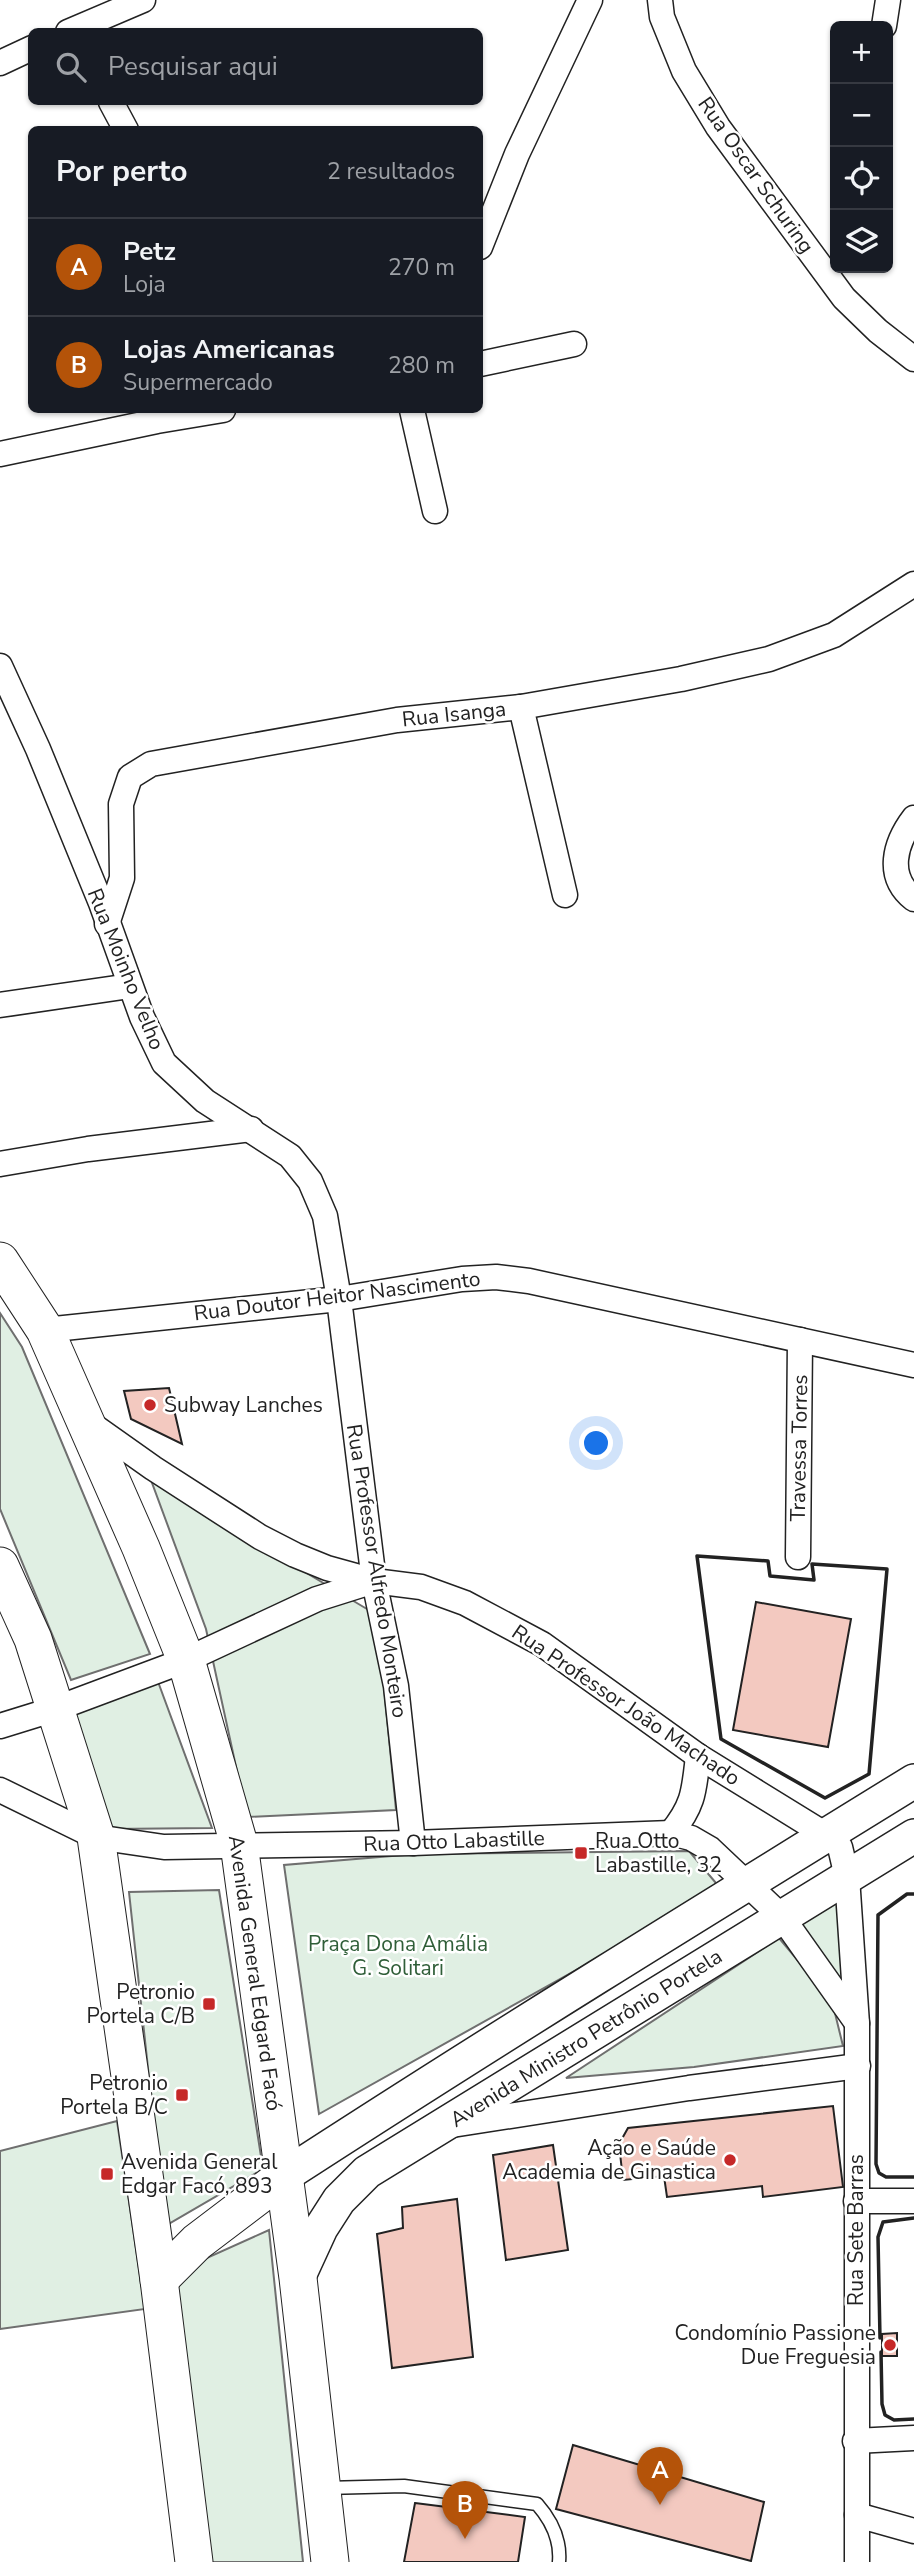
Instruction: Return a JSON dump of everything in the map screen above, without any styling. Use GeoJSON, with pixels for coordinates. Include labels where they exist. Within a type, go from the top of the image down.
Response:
{"type":"FeatureCollection","features":[{"type":"Feature","properties":{"kind":"main road","name":"Avenida General Edgard Facó"},"geometry":{"type":"LineString","coordinates":[[0,1261],[45,1330],[186,1660],[239,1844],[298,2278],[330,2562]]}},
{"type":"Feature","properties":{"kind":"main road"},"geometry":{"type":"LineString","coordinates":[[0,1566],[33,1639],[96,1837],[159,2280],[194,2562]]}},
{"type":"Feature","properties":{"kind":"main road"},"geometry":{"type":"LineString","coordinates":[[159,2280],[197,2242],[284,2176],[583,1983],[748,1885],[914,1781]]}},
{"type":"Feature","properties":{"kind":"main road","name":"Avenida Ministro Petrônio Portela"},"geometry":{"type":"LineString","coordinates":[[298,2278],[321,2228],[339,2200],[367,2172],[913,1837]]}},
{"type":"Feature","properties":{"kind":"street"},"geometry":{"type":"LineString","coordinates":[[77,28],[143,0]]}},
{"type":"Feature","properties":{"kind":"street"},"geometry":{"type":"LineString","coordinates":[[483,239],[517,154],[590,0]]}},
{"type":"Feature","properties":{"kind":"street","name":"Rua Oscar Schuring"},"geometry":{"type":"LineString","coordinates":[[660,0],[662,17],[684,71],[718,127],[844,298],[878,331],[914,359]]}},
{"type":"Feature","properties":{"kind":"street"},"geometry":{"type":"LineString","coordinates":[[885,21],[888,0]]}},
{"type":"Feature","properties":{"kind":"street"},"geometry":{"type":"LineString","coordinates":[[0,63],[28,50]]}},
{"type":"Feature","properties":{"kind":"street"},"geometry":{"type":"LineString","coordinates":[[113,105],[124,126]]}},
{"type":"Feature","properties":{"kind":"street"},"geometry":{"type":"LineString","coordinates":[[844,298],[848,273]]}},
{"type":"Feature","properties":{"kind":"street"},"geometry":{"type":"LineString","coordinates":[[483,362],[574,344]]}},
{"type":"Feature","properties":{"kind":"street"},"geometry":{"type":"LineString","coordinates":[[0,454],[205,413]]}},
{"type":"Feature","properties":{"kind":"street"},"geometry":{"type":"LineString","coordinates":[[413,413],[435,511]]}},
{"type":"Feature","properties":{"kind":"street","name":"Rua Isanga"},"geometry":{"type":"LineString","coordinates":[[107,924],[122,878],[121,804],[130,777],[150,764],[397,720],[521,707],[681,679],[769,659],[834,635],[914,584]]}},
{"type":"Feature","properties":{"kind":"street","name":"Rua Moinho Velho"},"geometry":{"type":"LineString","coordinates":[[0,666],[38,749],[142,1017],[164,1062],[205,1101],[290,1156],[310,1181],[326,1216],[339,1298]]}},
{"type":"Feature","properties":{"kind":"street"},"geometry":{"type":"LineString","coordinates":[[521,707],[565,895]]}},
{"type":"Feature","properties":{"kind":"street"},"geometry":{"type":"LineString","coordinates":[[914,818],[901,835],[895,855],[905,892],[914,899]]}},
{"type":"Feature","properties":{"kind":"street"},"geometry":{"type":"LineString","coordinates":[[0,1005],[130,986]]}},
{"type":"Feature","properties":{"kind":"street"},"geometry":{"type":"LineString","coordinates":[[0,1164],[88,1149],[251,1129]]}},
{"type":"Feature","properties":{"kind":"street","name":"Rua Doutor Heitor Nascimento"},"geometry":{"type":"LineString","coordinates":[[45,1330],[339,1298],[463,1279],[496,1277],[529,1281],[914,1366]]}},
{"type":"Feature","properties":{"kind":"street","name":"Rua Professor Alfredo Monteiro"},"geometry":{"type":"LineString","coordinates":[[339,1298],[374,1581],[396,1686],[412,1843]]}},
{"type":"Feature","properties":{"kind":"street","name":"Travessa Torres"},"geometry":{"type":"LineString","coordinates":[[798,1557],[800,1340]]}},
{"type":"Feature","properties":{"kind":"street","name":"Rua Professor João Machado"},"geometry":{"type":"LineString","coordinates":[[86,1421],[153,1468],[260,1537],[295,1556],[374,1581],[421,1587],[465,1603],[542,1644],[698,1756],[827,1835]]}},
{"type":"Feature","properties":{"kind":"street"},"geometry":{"type":"LineString","coordinates":[[0,1726],[55,1709],[186,1660],[317,1599],[374,1581]]}},
{"type":"Feature","properties":{"kind":"street"},"geometry":{"type":"LineString","coordinates":[[671,1833],[692,1801],[698,1756]]}},
{"type":"Feature","properties":{"kind":"street","name":"Rua Otto Labastille"},"geometry":{"type":"LineString","coordinates":[[0,1790],[96,1837],[164,1847],[412,1843],[671,1833],[691,1838],[710,1849],[782,1917]]}},
{"type":"Feature","properties":{"kind":"street","name":"Rua Sete Barras"},"geometry":{"type":"LineString","coordinates":[[827,1835],[840,1847],[847,1877],[858,2024],[855,2441],[857,2562]]}},
{"type":"Feature","properties":{"kind":"street"},"geometry":{"type":"LineString","coordinates":[[782,1917],[858,2024]]}},
{"type":"Feature","properties":{"kind":"street"},"geometry":{"type":"LineString","coordinates":[[444,2126],[689,2088],[858,2066]]}},
{"type":"Feature","properties":{"kind":"street"},"geometry":{"type":"LineString","coordinates":[[856,2201],[914,2201]]}},
{"type":"Feature","properties":{"kind":"street"},"geometry":{"type":"LineString","coordinates":[[855,2441],[914,2438]]}},
{"type":"Feature","properties":{"kind":"street"},"geometry":{"type":"LineString","coordinates":[[857,2515],[914,2531]]}},
{"type":"Feature","properties":{"kind":"lane"},"geometry":{"type":"LineString","coordinates":[[321,2488],[404,2486],[537,2504],[550,2520],[557,2538],[559,2562]]}},
{"type":"Feature","properties":{"kind":"green space"},"geometry":{"type":"Polygon","coordinates":[[[0,1313],[22,1347],[150,1654],[71,1680],[0,1509],[0,1313]]]}},
{"type":"Feature","properties":{"kind":"green space"},"geometry":{"type":"Polygon","coordinates":[[[148,1472],[273,1553],[377,1615],[396,1810],[247,1817],[206,1629],[148,1472]]]}},
{"type":"Feature","properties":{"kind":"green space"},"geometry":{"type":"Polygon","coordinates":[[[157,1679],[212,1828],[109,1829],[73,1706],[157,1679]]]}},
{"type":"Feature","properties":{"kind":"green space","name":"Praça Dona Amália G. Solitari"},"geometry":{"type":"Polygon","coordinates":[[[689,1851],[721,1889],[319,2114],[284,1865],[416,1854],[689,1851]]]}},
{"type":"Feature","properties":{"kind":"green space"},"geometry":{"type":"Polygon","coordinates":[[[219,1890],[263,2169],[165,2226],[129,1892],[219,1890]]]}},
{"type":"Feature","properties":{"kind":"green space"},"geometry":{"type":"Polygon","coordinates":[[[842,1896],[847,1993],[794,1918],[842,1896]]]}},
{"type":"Feature","properties":{"kind":"green space"},"geometry":{"type":"Polygon","coordinates":[[[779,1938],[832,2001],[843,2046],[694,2067],[566,2078],[779,1938]]]}},
{"type":"Feature","properties":{"kind":"green space"},"geometry":{"type":"Polygon","coordinates":[[[117,2121],[145,2309],[0,2329],[0,2151],[117,2121]]]}},
{"type":"Feature","properties":{"kind":"green space"},"geometry":{"type":"Polygon","coordinates":[[[269,2230],[303,2562],[208,2562],[171,2274],[269,2230]]]}},
{"type":"Feature","properties":{"kind":"building","name":"Subway Lanches"},"geometry":{"type":"Polygon","coordinates":[[[169,1388],[182,1444],[131,1419],[124,1391],[169,1388]]]}},
{"type":"Feature","properties":{"kind":"building"},"geometry":{"type":"Polygon","coordinates":[[[756,1602],[851,1619],[828,1747],[733,1730],[756,1602]]]}},
{"type":"Feature","properties":{"kind":"building","name":"Ação e Saúde Academia de Ginastica"},"geometry":{"type":"Polygon","coordinates":[[[833,2106],[843,2187],[763,2197],[762,2186],[667,2197],[664,2176],[623,2180],[619,2144],[628,2128],[833,2106]]]}},
{"type":"Feature","properties":{"kind":"building"},"geometry":{"type":"Polygon","coordinates":[[[553,2145],[568,2250],[506,2260],[493,2155],[553,2145]]]}},
{"type":"Feature","properties":{"kind":"building"},"geometry":{"type":"Polygon","coordinates":[[[457,2199],[473,2357],[392,2368],[377,2234],[403,2228],[402,2207],[457,2199]]]}},
{"type":"Feature","properties":{"kind":"building","name":"Condomínio Passione Due Freguesia"},"geometry":{"type":"Polygon","coordinates":[[[897,2333],[897,2356],[882,2356],[882,2334],[897,2333]]]}},
{"type":"Feature","properties":{"kind":"building"},"geometry":{"type":"Polygon","coordinates":[[[573,2445],[764,2502],[751,2561],[556,2509],[573,2445]]]}},
{"type":"Feature","properties":{"kind":"building"},"geometry":{"type":"Polygon","coordinates":[[[415,2503],[525,2517],[518,2562],[404,2562],[415,2503]]]}},
{"type":"Feature","properties":{"kind":"wall"},"geometry":{"type":"LineString","coordinates":[[697,1556],[768,1561],[770,1576],[814,1580],[812,1564],[887,1569],[869,1774],[825,1798],[721,1739],[697,1556]]}},
{"type":"Feature","properties":{"kind":"wall"},"geometry":{"type":"LineString","coordinates":[[914,1894],[907,1894],[878,1915],[876,2164],[879,2173],[886,2177],[914,2177]]}},
{"type":"Feature","properties":{"kind":"wall"},"geometry":{"type":"LineString","coordinates":[[880,2338],[878,2237],[883,2222],[914,2218]]}},
{"type":"Feature","properties":{"kind":"wall"},"geometry":{"type":"LineString","coordinates":[[881,2352],[882,2404],[885,2415],[894,2420],[914,2419]]}},
{"type":"Feature","properties":{"kind":"place","name":"Subway Lanches"},"geometry":{"type":"Point","coordinates":[150,1405]}},
{"type":"Feature","properties":{"kind":"place","name":"Rua Otto Labastille, 32"},"geometry":{"type":"Point","coordinates":[581,1853]}},
{"type":"Feature","properties":{"kind":"place","name":"Petronio Portela C/B"},"geometry":{"type":"Point","coordinates":[209,2004]}},
{"type":"Feature","properties":{"kind":"place","name":"Petronio Portela B/C"},"geometry":{"type":"Point","coordinates":[182,2095]}},
{"type":"Feature","properties":{"kind":"place","name":"Ação e Saúde Academia de Ginastica"},"geometry":{"type":"Point","coordinates":[730,2160]}},
{"type":"Feature","properties":{"kind":"place","name":"Avenida General Edgar Facó, 893"},"geometry":{"type":"Point","coordinates":[107,2174]}},
{"type":"Feature","properties":{"kind":"place","name":"Condomínio Passione Due Freguesia"},"geometry":{"type":"Point","coordinates":[890,2345]}},
{"type":"Feature","properties":{"kind":"place","name":"Petz"},"geometry":{"type":"Point","coordinates":[660,2505]}},
{"type":"Feature","properties":{"kind":"place","name":"Lojas Americanas"},"geometry":{"type":"Point","coordinates":[465,2539]}}]}
